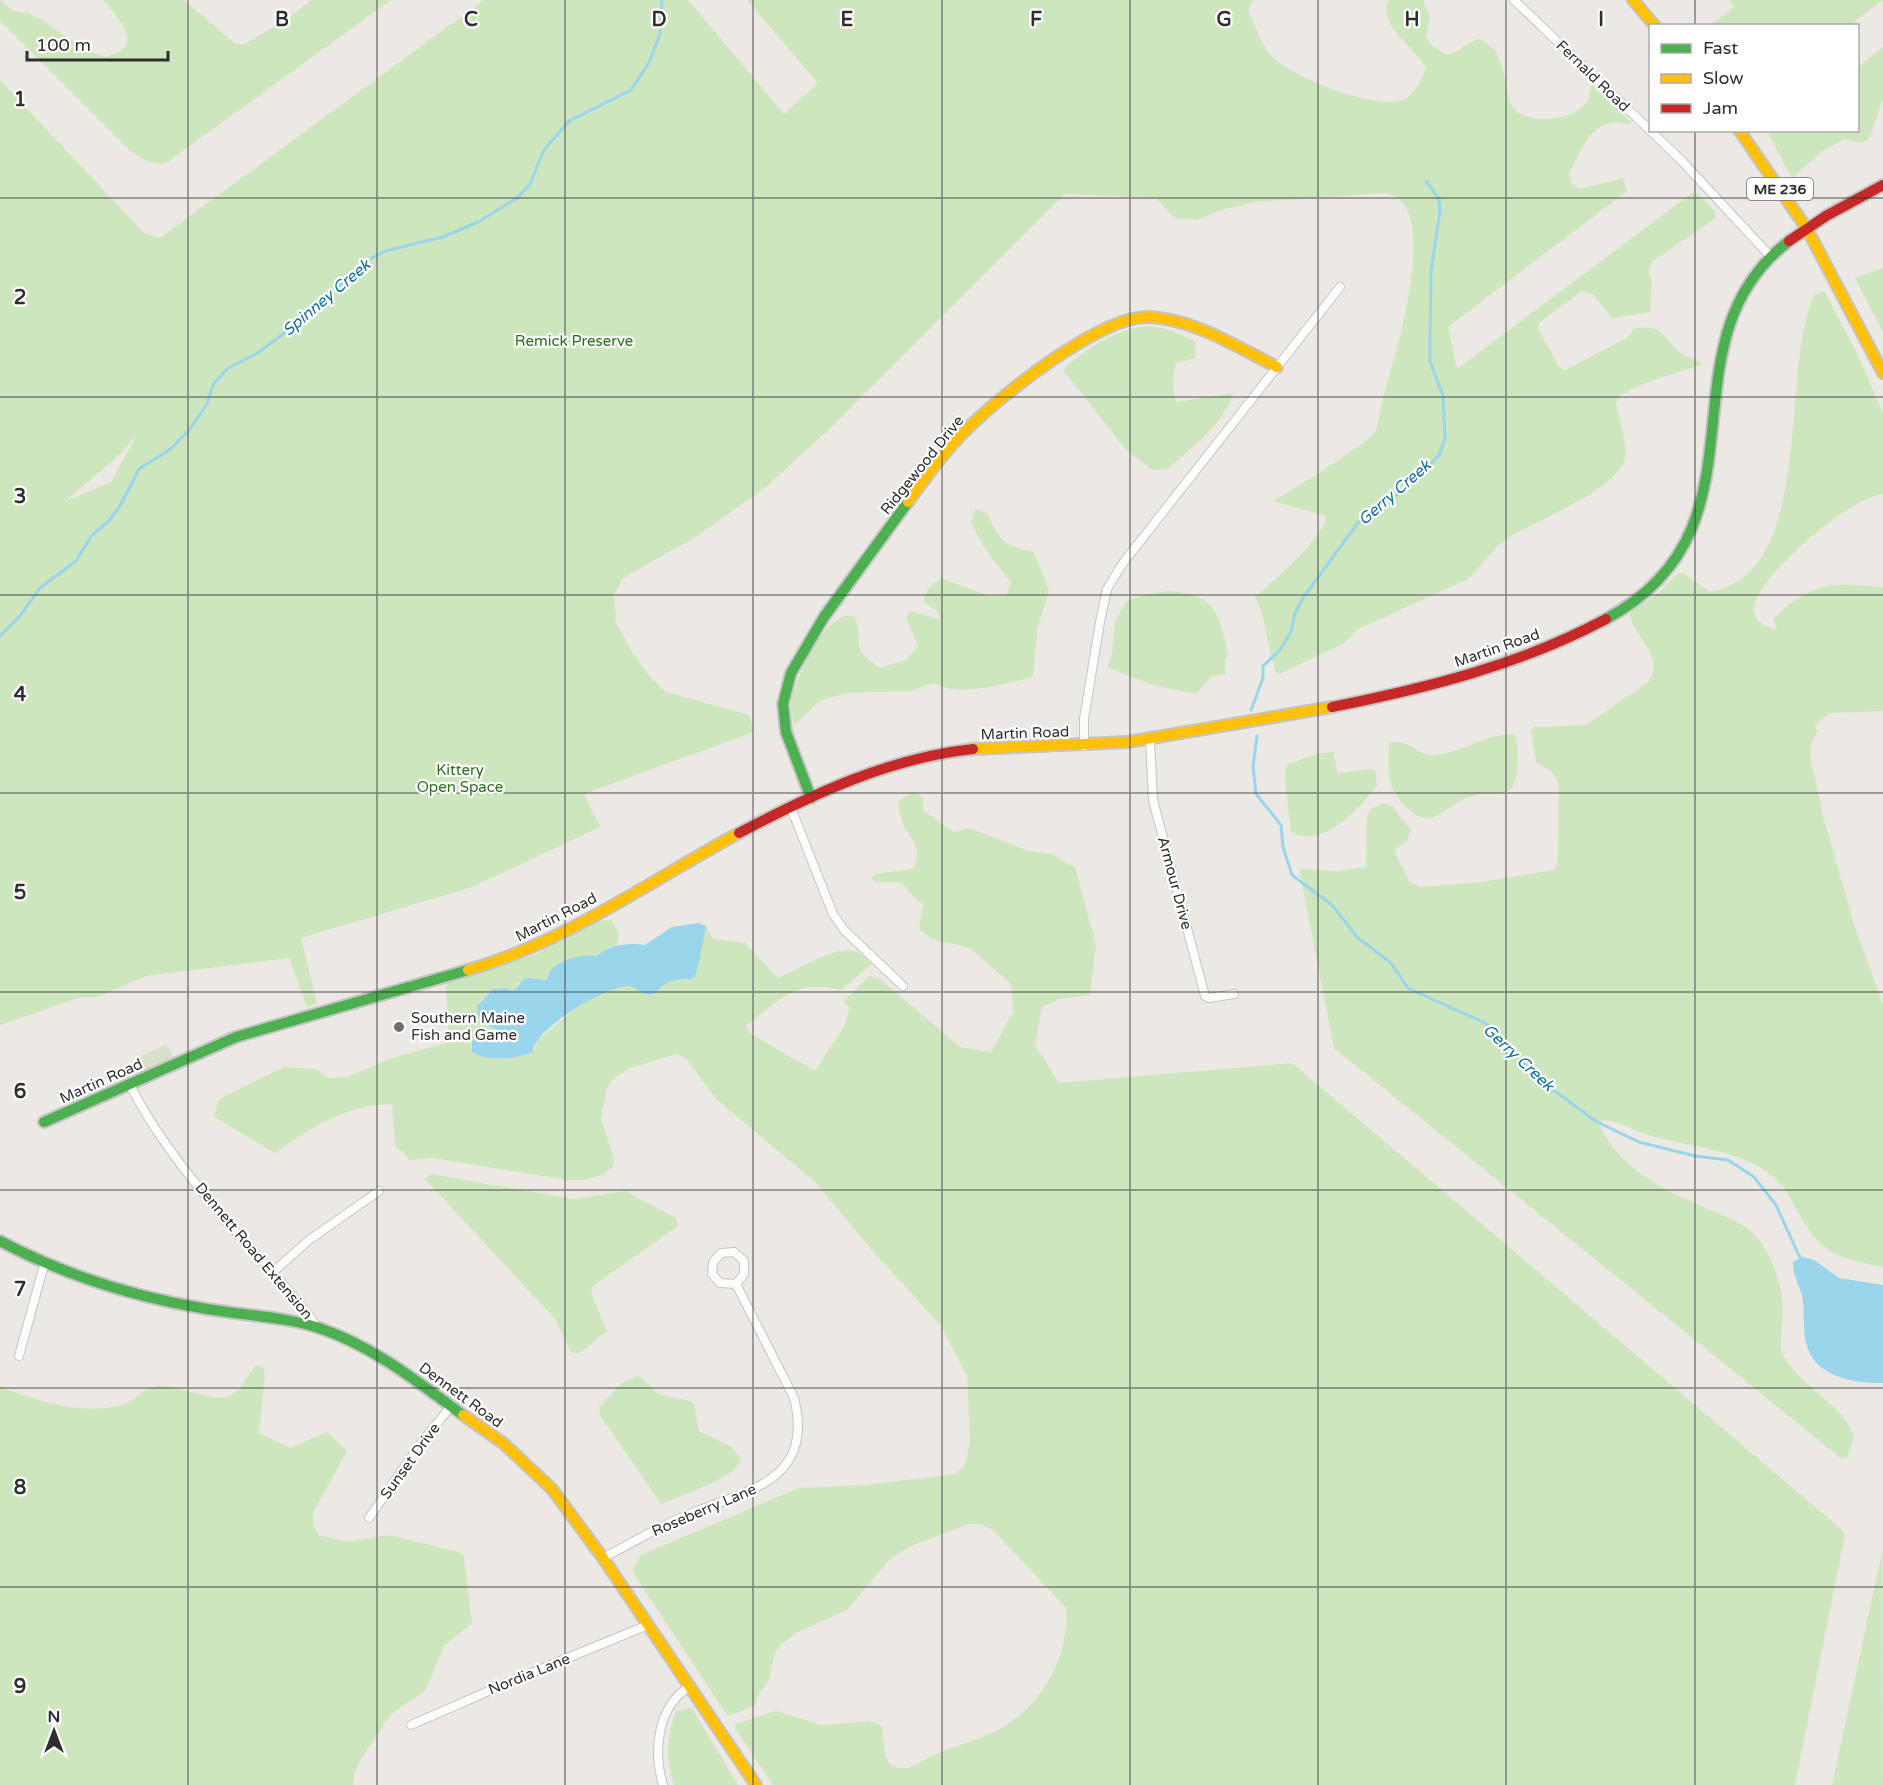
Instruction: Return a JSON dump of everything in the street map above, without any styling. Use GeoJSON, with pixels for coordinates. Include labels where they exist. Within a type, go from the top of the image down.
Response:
{"type":"FeatureCollection","features":[{"type":"Feature","properties":{"kind":"street","name":"Fernald Road"},"geometry":{"type":"LineString","coordinates":[[1514,0],[1649,129]]}},
{"type":"Feature","properties":{"kind":"street"},"geometry":{"type":"LineString","coordinates":[[1633,0],[1652,24]]}},
{"type":"Feature","properties":{"kind":"street","name":"Fernald Road"},"geometry":{"type":"LineString","coordinates":[[1652,132],[1681,160],[1771,257]]}},
{"type":"Feature","properties":{"kind":"street","name":"ME 236"},"geometry":{"type":"LineString","coordinates":[[1740,132],[1806,229],[1883,373]]}},
{"type":"Feature","properties":{"kind":"street","name":"Martin Road"},"geometry":{"type":"LineString","coordinates":[[44,1122],[236,1037],[492,963],[526,950],[568,930],[727,839],[811,798],[859,777],[929,754],[960,750],[1084,746],[1150,739],[1241,725],[1377,698],[1471,674],[1545,649],[1618,610],[1651,588],[1675,561],[1697,514],[1710,461],[1716,381],[1723,347],[1746,294],[1771,257],[1806,229],[1883,185]]}},
{"type":"Feature","properties":{"kind":"street"},"geometry":{"type":"LineString","coordinates":[[1084,746],[1084,720],[1107,589],[1123,563],[1340,287]]}},
{"type":"Feature","properties":{"kind":"street","name":"Ridgewood Drive"},"geometry":{"type":"LineString","coordinates":[[811,798],[792,753],[784,724],[783,704],[790,675],[810,639],[903,510],[965,430],[1086,339],[1122,320],[1156,317],[1181,323],[1277,368]]}},
{"type":"Feature","properties":{"kind":"street","name":"Armour Drive"},"geometry":{"type":"LineString","coordinates":[[1150,739],[1153,800],[1205,996],[1209,998],[1234,994]]}},
{"type":"Feature","properties":{"kind":"street"},"geometry":{"type":"LineString","coordinates":[[791,808],[823,896],[833,914],[844,930],[903,986]]}},
{"type":"Feature","properties":{"kind":"street","name":"Dennett Road Extension"},"geometry":{"type":"LineString","coordinates":[[130,1085],[147,1116],[216,1209],[273,1272],[317,1327]]}},
{"type":"Feature","properties":{"kind":"street"},"geometry":{"type":"LineString","coordinates":[[273,1272],[309,1240],[379,1191]]}},
{"type":"Feature","properties":{"kind":"street","name":"Dennett Road"},"geometry":{"type":"LineString","coordinates":[[0,1241],[44,1265],[118,1292],[317,1327],[367,1348],[452,1405],[511,1450],[546,1482],[603,1558],[756,1785]]}},
{"type":"Feature","properties":{"kind":"street"},"geometry":{"type":"LineString","coordinates":[[734,1252],[744,1261],[744,1274],[736,1284],[720,1283],[712,1274],[713,1262],[721,1253],[734,1252]]}},
{"type":"Feature","properties":{"kind":"street"},"geometry":{"type":"LineString","coordinates":[[19,1356],[44,1265]]}},
{"type":"Feature","properties":{"kind":"street","name":"Roseberry Lane"},"geometry":{"type":"LineString","coordinates":[[603,1558],[686,1515],[759,1488],[780,1470],[792,1453],[797,1424],[794,1398],[736,1284]]}},
{"type":"Feature","properties":{"kind":"street","name":"Sunset Drive"},"geometry":{"type":"LineString","coordinates":[[369,1518],[421,1443],[452,1405]]}},
{"type":"Feature","properties":{"kind":"street","name":"Nordia Lane"},"geometry":{"type":"LineString","coordinates":[[411,1725],[648,1625]]}},
{"type":"Feature","properties":{"kind":"street"},"geometry":{"type":"LineString","coordinates":[[663,1785],[657,1757],[659,1732],[674,1700],[690,1686]]}},
{"type":"Feature","properties":{"kind":"green space"},"geometry":{"type":"Polygon","coordinates":[[[0,0],[13,11],[28,13],[44,21],[84,49],[105,57],[122,50],[128,41],[120,22],[103,0],[184,0],[235,44],[245,44],[287,19],[311,0],[391,0],[166,163],[155,163],[146,161],[129,150],[0,21],[0,0]]]}},
{"type":"Feature","properties":{"kind":"green space"},"geometry":{"type":"Polygon","coordinates":[[[484,0],[688,0],[784,114],[818,83],[747,0],[1254,0],[1248,10],[1265,47],[1277,61],[1312,81],[1333,89],[1375,101],[1392,102],[1405,99],[1412,93],[1426,69],[1388,20],[1386,10],[1389,0],[1423,0],[1430,17],[1426,37],[1433,47],[1448,55],[1480,39],[1490,45],[1502,66],[1514,109],[1523,115],[1555,118],[1573,113],[1587,102],[1592,85],[1632,123],[1611,123],[1594,132],[1584,144],[1569,174],[1572,184],[1580,189],[1623,178],[1627,191],[1448,327],[1457,369],[1692,193],[1698,194],[1716,212],[1715,218],[1653,261],[1648,271],[1652,280],[1650,312],[1612,318],[1594,295],[1582,291],[1540,322],[1538,328],[1559,367],[1565,370],[1627,338],[1634,329],[1645,328],[1658,330],[1676,349],[1687,357],[1701,362],[1701,365],[1630,390],[1616,402],[1626,451],[1623,464],[1614,475],[1587,496],[1508,538],[1466,580],[1358,629],[1345,643],[1279,674],[1275,671],[1261,610],[1255,597],[1308,547],[1324,525],[1326,516],[1273,501],[1345,456],[1376,431],[1409,292],[1413,263],[1413,236],[1409,214],[1399,199],[1386,193],[1255,202],[1221,210],[1197,220],[1174,218],[1156,198],[1064,194],[826,432],[766,487],[697,536],[623,578],[614,595],[616,622],[630,649],[648,674],[666,692],[749,715],[754,732],[584,794],[600,827],[472,887],[301,938],[317,1004],[307,1007],[289,958],[146,976],[98,997],[81,997],[0,1025],[0,80],[144,233],[160,238],[484,0]],[[137,435],[118,456],[64,502],[111,482],[137,435]]]}},
{"type":"Feature","properties":{"kind":"green space"},"geometry":{"type":"Polygon","coordinates":[[[1729,0],[1883,0],[1851,24],[1711,24],[1735,7],[1729,0]]]}},
{"type":"Feature","properties":{"kind":"green space"},"geometry":{"type":"Polygon","coordinates":[[[1883,47],[1883,98],[1870,137],[1862,143],[1844,139],[1824,150],[1792,178],[1769,135],[1774,132],[1859,132],[1859,66],[1883,47]]]}},
{"type":"Feature","properties":{"kind":"green space"},"geometry":{"type":"Polygon","coordinates":[[[1883,268],[1883,332],[1855,278],[1883,268]]]}},
{"type":"Feature","properties":{"kind":"green space"},"geometry":{"type":"Polygon","coordinates":[[[1824,291],[1856,351],[1883,413],[1883,494],[1850,508],[1785,561],[1757,597],[1754,611],[1759,622],[1777,630],[1773,619],[1787,606],[1812,591],[1836,585],[1883,587],[1883,711],[1830,713],[1814,726],[1818,730],[1811,744],[1810,756],[1823,816],[1854,924],[1883,1005],[1883,1267],[1854,1261],[1824,1247],[1808,1228],[1783,1186],[1766,1171],[1751,1163],[1717,1151],[1645,1134],[1613,1121],[1602,1120],[1600,1126],[1609,1142],[1621,1156],[1648,1179],[1679,1196],[1739,1223],[1749,1229],[1760,1241],[1771,1260],[1779,1283],[1783,1305],[1780,1344],[1782,1353],[1797,1374],[1832,1405],[1849,1425],[1853,1435],[1852,1443],[1847,1457],[1842,1459],[1334,1048],[1299,869],[1337,871],[1366,867],[1367,817],[1370,810],[1383,803],[1392,806],[1411,830],[1407,841],[1396,848],[1395,853],[1410,882],[1419,887],[1482,882],[1554,870],[1558,862],[1559,785],[1553,773],[1536,762],[1531,732],[1534,727],[1586,725],[1648,682],[1653,673],[1654,664],[1630,613],[1658,593],[1678,573],[1683,573],[1710,592],[1744,577],[1766,549],[1781,510],[1789,465],[1804,329],[1814,295],[1824,291]]]}},
{"type":"Feature","properties":{"kind":"green space"},"geometry":{"type":"Polygon","coordinates":[[[1152,326],[1173,331],[1196,342],[1195,358],[1177,363],[1175,368],[1173,382],[1176,402],[1233,393],[1223,415],[1206,434],[1168,469],[1153,470],[1127,451],[1064,371],[1065,367],[1106,339],[1127,330],[1152,326]]]}},
{"type":"Feature","properties":{"kind":"green space"},"geometry":{"type":"Polygon","coordinates":[[[975,509],[987,513],[1004,541],[1015,547],[1034,552],[1049,590],[1037,630],[1033,677],[970,690],[933,683],[911,691],[848,693],[821,700],[794,725],[791,707],[797,681],[804,665],[823,634],[833,623],[844,616],[855,617],[861,649],[870,661],[880,668],[906,660],[918,646],[906,617],[911,611],[941,620],[937,611],[923,601],[928,589],[941,578],[989,596],[1007,595],[1011,582],[987,552],[971,523],[975,509]]]}},
{"type":"Feature","properties":{"kind":"green space"},"geometry":{"type":"Polygon","coordinates":[[[1169,591],[1196,596],[1206,602],[1213,609],[1222,628],[1228,655],[1225,658],[1225,674],[1212,676],[1196,694],[1149,684],[1107,667],[1112,654],[1115,621],[1127,601],[1147,594],[1169,591]]]}},
{"type":"Feature","properties":{"kind":"green space"},"geometry":{"type":"Polygon","coordinates":[[[1514,734],[1518,749],[1516,779],[1508,792],[1466,798],[1439,814],[1424,818],[1408,809],[1393,789],[1389,773],[1389,743],[1402,743],[1423,753],[1436,755],[1494,736],[1514,734]]]}},
{"type":"Feature","properties":{"kind":"green space"},"geometry":{"type":"Polygon","coordinates":[[[1334,752],[1337,773],[1375,770],[1377,785],[1362,804],[1340,824],[1315,836],[1302,836],[1291,832],[1285,782],[1286,765],[1316,754],[1334,752]]]}},
{"type":"Feature","properties":{"kind":"green space"},"geometry":{"type":"Polygon","coordinates":[[[913,792],[923,798],[923,810],[954,832],[968,828],[1029,851],[1051,854],[1075,867],[1096,945],[1090,995],[1060,999],[1042,1007],[1035,1045],[1059,1083],[1292,1063],[1841,1529],[1845,1535],[1795,1785],[773,1785],[735,1728],[736,1724],[776,1711],[822,1725],[869,1721],[882,1728],[885,1755],[890,1764],[898,1768],[908,1768],[993,1732],[1016,1718],[1041,1692],[1058,1660],[1066,1625],[1066,1608],[992,1529],[979,1524],[969,1524],[913,1545],[890,1559],[847,1610],[798,1632],[781,1644],[775,1652],[769,1680],[757,1697],[756,1705],[727,1715],[632,1571],[641,1555],[799,1488],[866,1485],[955,1474],[965,1465],[970,1442],[967,1376],[942,1327],[872,1250],[815,1182],[716,1099],[687,1059],[677,1054],[630,1068],[614,1078],[607,1088],[601,1118],[614,1158],[612,1167],[603,1175],[584,1180],[568,1180],[433,1158],[410,1160],[395,1145],[392,1104],[359,1108],[344,1113],[316,1126],[275,1153],[214,1117],[219,1099],[284,1067],[316,1069],[329,1078],[348,1077],[389,1059],[449,1042],[446,983],[536,954],[597,921],[611,920],[619,937],[614,948],[610,947],[597,956],[569,960],[554,968],[545,980],[519,982],[512,992],[490,992],[479,1002],[478,1016],[491,1015],[486,1025],[498,1030],[489,1037],[471,1044],[472,1052],[487,1057],[503,1058],[525,1055],[533,1052],[538,1040],[587,999],[625,986],[633,987],[648,995],[655,994],[669,981],[687,980],[699,964],[706,926],[713,939],[745,943],[778,978],[840,951],[855,951],[872,964],[841,990],[812,987],[789,994],[746,1026],[751,1034],[815,1071],[845,1025],[850,1008],[843,1002],[869,976],[880,979],[960,1047],[991,1052],[1013,1012],[1011,984],[970,948],[932,939],[919,929],[923,904],[901,882],[877,882],[871,879],[875,874],[913,869],[917,854],[916,848],[902,821],[898,801],[913,792]]]}},
{"type":"Feature","properties":{"kind":"green space"},"geometry":{"type":"Polygon","coordinates":[[[167,1044],[173,1057],[142,1072],[136,1058],[167,1044]]]}},
{"type":"Feature","properties":{"kind":"green space"},"geometry":{"type":"Polygon","coordinates":[[[431,1174],[573,1199],[625,1191],[676,1218],[678,1226],[593,1286],[591,1293],[607,1331],[578,1354],[571,1352],[555,1319],[425,1179],[431,1174]]]}},
{"type":"Feature","properties":{"kind":"green space"},"geometry":{"type":"Polygon","coordinates":[[[258,1365],[264,1369],[265,1376],[259,1433],[291,1448],[327,1432],[347,1451],[313,1513],[313,1526],[319,1535],[348,1542],[389,1535],[459,1552],[464,1557],[472,1623],[444,1646],[425,1691],[391,1714],[360,1761],[354,1774],[353,1785],[0,1785],[0,1387],[75,1408],[106,1408],[127,1403],[148,1389],[158,1386],[211,1397],[226,1397],[241,1387],[258,1365]]]}},
{"type":"Feature","properties":{"kind":"green space"},"geometry":{"type":"Polygon","coordinates":[[[637,1376],[660,1394],[694,1403],[699,1431],[732,1447],[741,1460],[736,1467],[718,1480],[661,1504],[600,1415],[599,1407],[622,1383],[637,1376]]]}},
{"type":"Feature","properties":{"kind":"green space"},"geometry":{"type":"Polygon","coordinates":[[[1882,1552],[1883,1785],[1832,1785],[1882,1552]]]}},
{"type":"Feature","properties":{"kind":"green space"},"geometry":{"type":"Polygon","coordinates":[[[692,1708],[738,1785],[674,1785],[668,1757],[670,1730],[676,1711],[692,1708]]]}},
{"type":"Feature","properties":{"kind":"water"},"geometry":{"type":"Polygon","coordinates":[[[699,923],[706,926],[694,978],[670,982],[649,995],[628,986],[603,994],[557,1021],[536,1043],[533,1052],[527,1054],[511,1058],[494,1058],[472,1052],[472,1041],[489,1037],[498,1030],[486,1025],[491,1015],[478,1016],[477,1006],[493,989],[507,988],[512,992],[525,978],[545,980],[554,967],[565,961],[585,956],[597,956],[607,949],[620,945],[645,945],[672,927],[699,923]]]}},
{"type":"Feature","properties":{"kind":"water"},"geometry":{"type":"Polygon","coordinates":[[[1802,1257],[1814,1260],[1839,1278],[1883,1285],[1883,1383],[1861,1382],[1839,1377],[1813,1359],[1806,1343],[1804,1308],[1793,1267],[1793,1262],[1802,1257]]]}},
{"type":"Feature","properties":{"kind":"waterway","name":"Spinney Creek"},"geometry":{"type":"LineString","coordinates":[[0,636],[20,616],[40,588],[76,561],[92,535],[109,521],[120,506],[139,469],[172,448],[190,429],[207,404],[213,385],[227,369],[259,352],[299,322],[323,297],[346,281],[364,262],[385,251],[443,237],[478,222],[517,198],[530,184],[544,150],[569,121],[631,90],[649,63],[660,34],[662,0]]}},
{"type":"Feature","properties":{"kind":"waterway","name":"Gerry Creek"},"geometry":{"type":"LineString","coordinates":[[1251,710],[1263,678],[1263,666],[1280,650],[1291,632],[1295,613],[1303,598],[1357,524],[1387,499],[1400,493],[1429,466],[1439,455],[1445,439],[1443,396],[1430,361],[1431,271],[1440,212],[1439,199],[1426,181]]}},
{"type":"Feature","properties":{"kind":"waterway","name":"Gerry Creek"},"geometry":{"type":"LineString","coordinates":[[1257,736],[1253,767],[1256,794],[1281,825],[1283,847],[1292,875],[1332,905],[1358,938],[1390,962],[1408,988],[1485,1023],[1541,1081],[1597,1122],[1639,1142],[1695,1156],[1728,1160],[1754,1177],[1776,1205],[1801,1260]]}},
{"type":"Feature","properties":{"kind":"traffic: fast"},"geometry":{"type":"LineString","coordinates":[[1606,619],[1658,580],[1689,535],[1704,486],[1717,382],[1728,331],[1749,283],[1789,241]]}},
{"type":"Feature","properties":{"kind":"traffic: fast"},"geometry":{"type":"LineString","coordinates":[[811,798],[786,732],[783,704],[791,673],[824,617],[908,502]]}},
{"type":"Feature","properties":{"kind":"traffic: fast"},"geometry":{"type":"LineString","coordinates":[[44,1122],[236,1037],[468,970]]}},
{"type":"Feature","properties":{"kind":"traffic: fast"},"geometry":{"type":"LineString","coordinates":[[0,1241],[50,1265],[101,1284],[180,1304],[279,1319],[319,1328],[376,1355],[463,1415]]}},
{"type":"Feature","properties":{"kind":"traffic: slow"},"geometry":{"type":"LineString","coordinates":[[1633,0],[1653,24]]}},
{"type":"Feature","properties":{"kind":"traffic: slow"},"geometry":{"type":"LineString","coordinates":[[1740,132],[1807,229],[1883,373]]}},
{"type":"Feature","properties":{"kind":"traffic: slow"},"geometry":{"type":"LineString","coordinates":[[908,502],[958,438],[1002,398],[1080,342],[1130,320],[1150,317],[1184,323],[1216,336],[1277,367]]}},
{"type":"Feature","properties":{"kind":"traffic: slow"},"geometry":{"type":"LineString","coordinates":[[973,749],[1128,742],[1332,707]]}},
{"type":"Feature","properties":{"kind":"traffic: slow"},"geometry":{"type":"LineString","coordinates":[[468,970],[539,944],[573,927],[739,833]]}},
{"type":"Feature","properties":{"kind":"traffic: slow"},"geometry":{"type":"LineString","coordinates":[[463,1415],[503,1443],[552,1489],[603,1558],[756,1785]]}},
{"type":"Feature","properties":{"kind":"traffic: jam"},"geometry":{"type":"LineString","coordinates":[[1789,241],[1826,216],[1883,185]]}},
{"type":"Feature","properties":{"kind":"traffic: jam"},"geometry":{"type":"LineString","coordinates":[[1332,707],[1403,692],[1507,662],[1606,619]]}},
{"type":"Feature","properties":{"kind":"traffic: jam"},"geometry":{"type":"LineString","coordinates":[[739,833],[823,792],[882,769],[911,760],[973,749]]}},
{"type":"Feature","properties":{"kind":"place","name":"Southern Maine Fish and Game"},"geometry":{"type":"Point","coordinates":[399,1027]}},
{"type":"Feature","properties":{"kind":"park label","name":"Remick Preserve"},"geometry":{"type":"Point","coordinates":[574,341]}},
{"type":"Feature","properties":{"kind":"park label","name":"Kittery Open Space"},"geometry":{"type":"Point","coordinates":[460,778]}}]}
